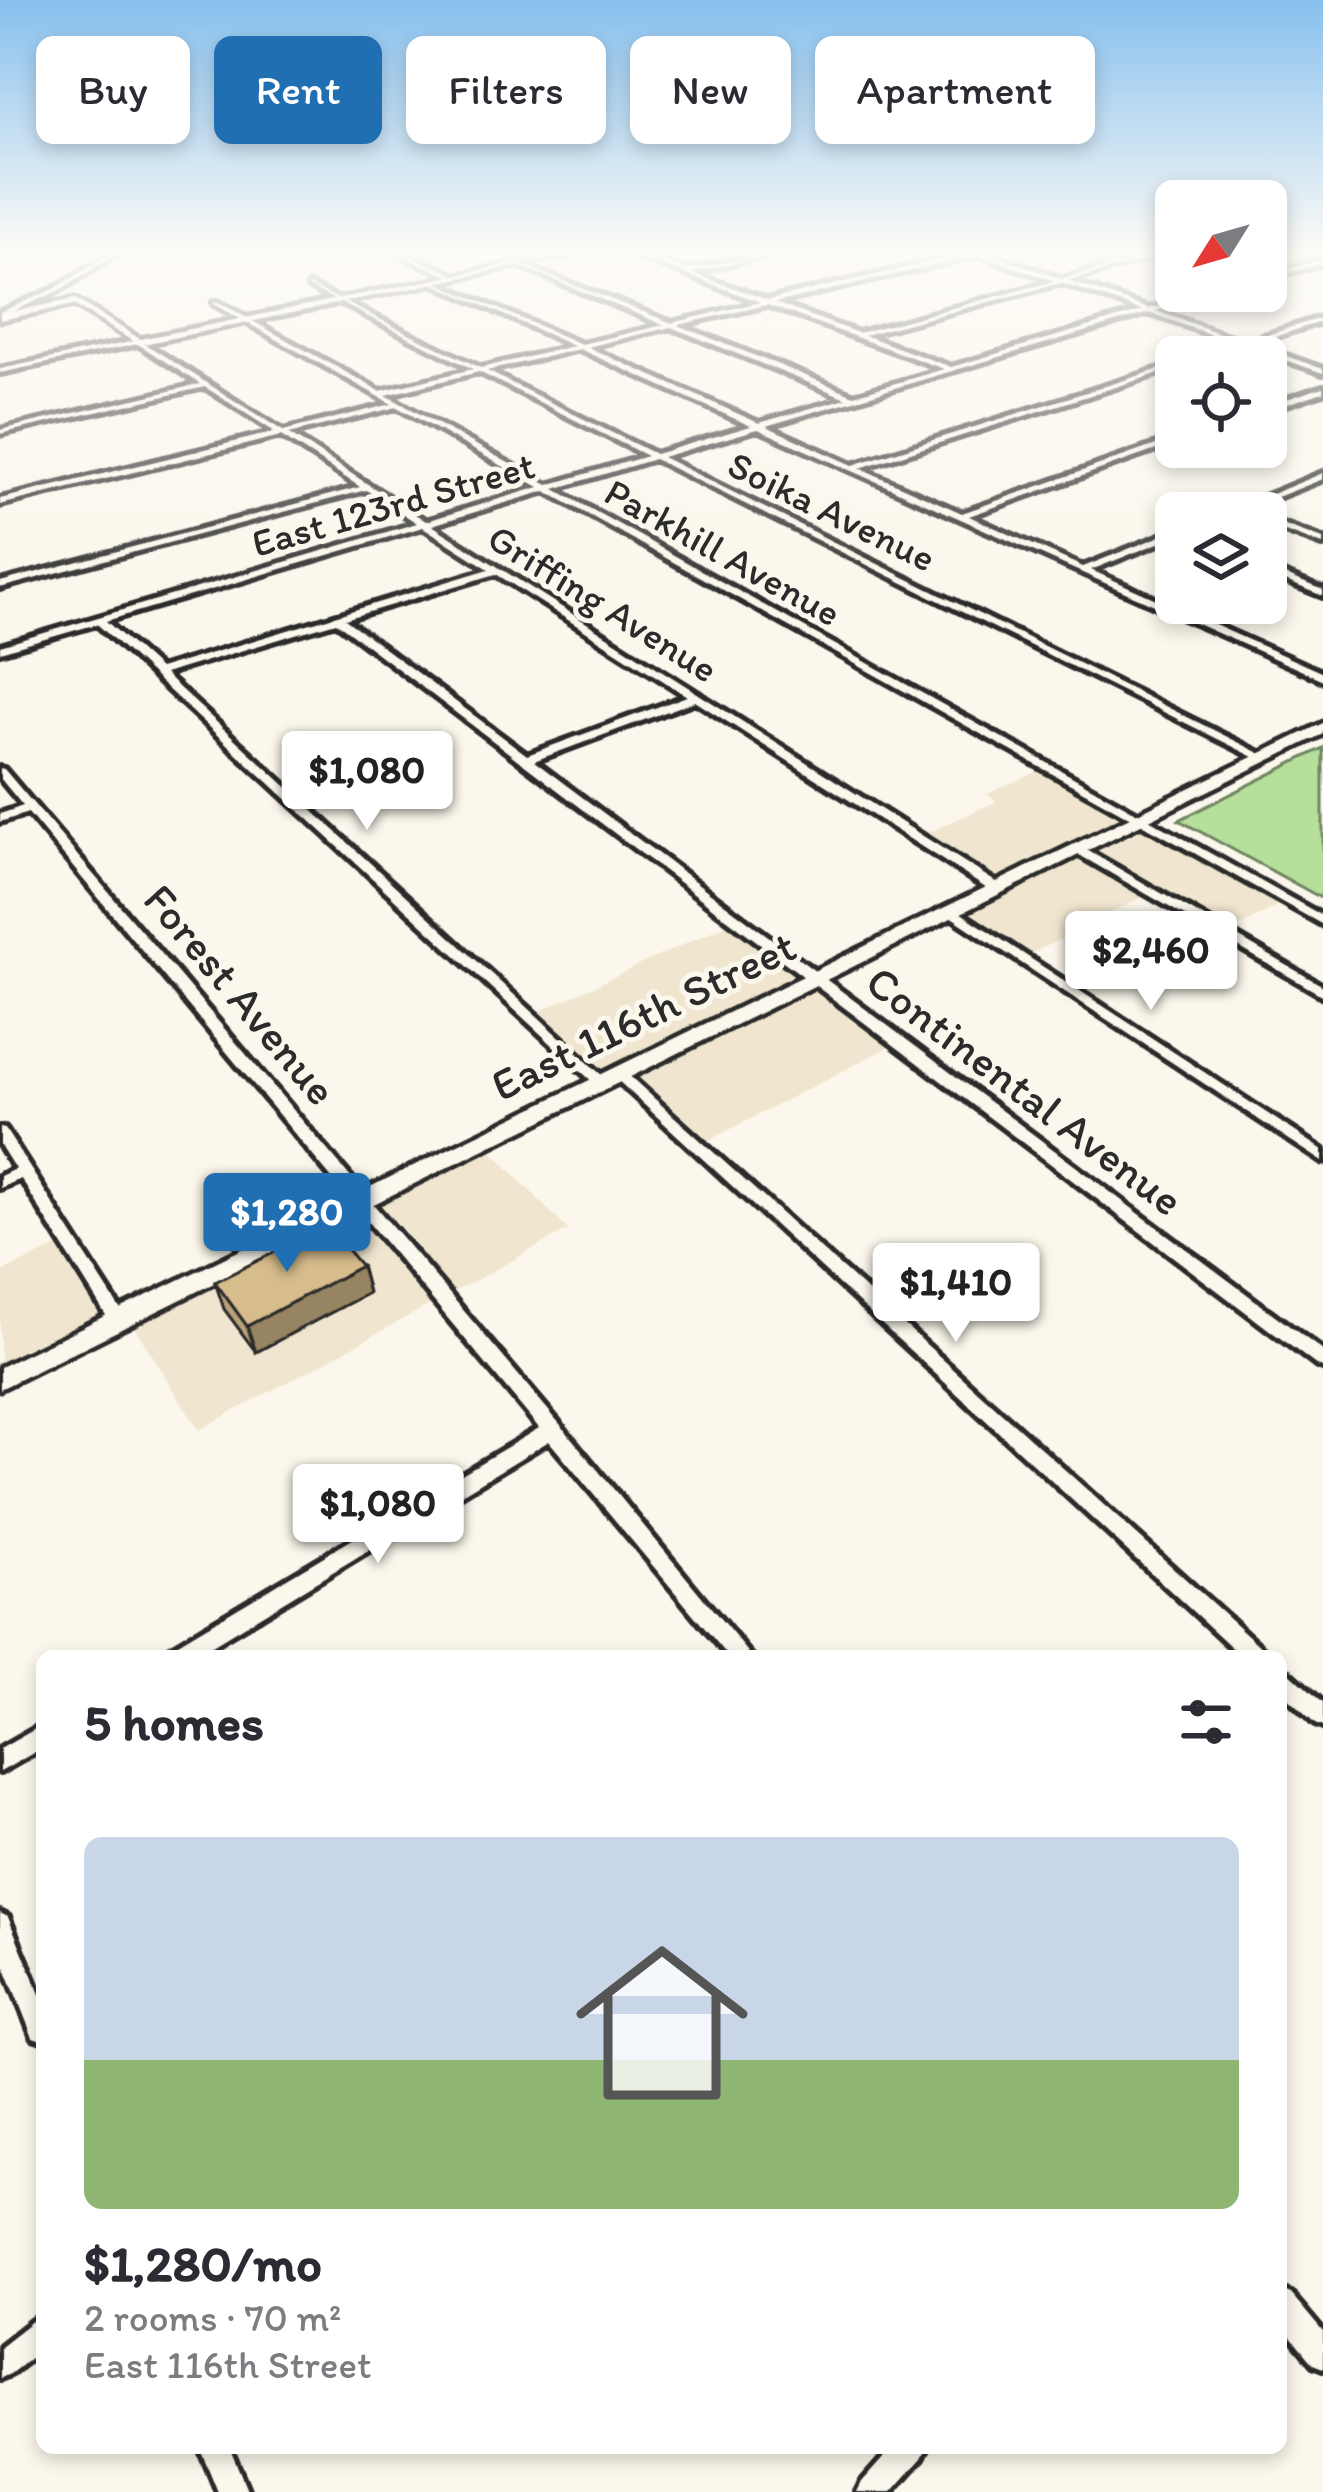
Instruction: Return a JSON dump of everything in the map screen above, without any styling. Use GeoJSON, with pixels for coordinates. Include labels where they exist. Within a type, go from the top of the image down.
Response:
{"type":"FeatureCollection","features":[{"type":"Feature","properties":{"kind":"main road","name":"East 116th Street"},"geometry":{"type":"LineString","coordinates":[[0,1379],[1323,728]]}},
{"type":"Feature","properties":{"kind":"street","name":"Griffing Avenue"},"geometry":{"type":"LineString","coordinates":[[180,368],[997,889]]}},
{"type":"Feature","properties":{"kind":"street","name":"Parkhill Avenue"},"geometry":{"type":"LineString","coordinates":[[333,368],[1323,922]]}},
{"type":"Feature","properties":{"kind":"street","name":"Soika Avenue"},"geometry":{"type":"LineString","coordinates":[[476,368],[1262,758]]}},
{"type":"Feature","properties":{"kind":"street"},"geometry":{"type":"LineString","coordinates":[[379,394],[486,368]]}},
{"type":"Feature","properties":{"kind":"street"},"geometry":{"type":"LineString","coordinates":[[627,368],[1323,676]]}},
{"type":"Feature","properties":{"kind":"street"},"geometry":{"type":"LineString","coordinates":[[778,368],[851,398]]}},
{"type":"Feature","properties":{"kind":"street","name":"East 123rd Street"},"geometry":{"type":"LineString","coordinates":[[0,649],[949,369]]}},
{"type":"Feature","properties":{"kind":"street"},"geometry":{"type":"LineString","coordinates":[[852,468],[1155,373]]}},
{"type":"Feature","properties":{"kind":"street"},"geometry":{"type":"LineString","coordinates":[[0,431],[206,385]]}},
{"type":"Feature","properties":{"kind":"street"},"geometry":{"type":"LineString","coordinates":[[1287,402],[1323,389]]}},
{"type":"Feature","properties":{"kind":"street"},"geometry":{"type":"LineString","coordinates":[[0,502],[398,405]]}},
{"type":"Feature","properties":{"kind":"street"},"geometry":{"type":"LineString","coordinates":[[962,516],[1155,447]]}},
{"type":"Feature","properties":{"kind":"street"},"geometry":{"type":"LineString","coordinates":[[1285,492],[1323,476]]}},
{"type":"Feature","properties":{"kind":"street"},"geometry":{"type":"LineString","coordinates":[[0,585],[364,488]]}},
{"type":"Feature","properties":{"kind":"street"},"geometry":{"type":"LineString","coordinates":[[1287,529],[1323,542]]}},
{"type":"Feature","properties":{"kind":"street"},"geometry":{"type":"LineString","coordinates":[[1084,570],[1155,541]]}},
{"type":"Feature","properties":{"kind":"street"},"geometry":{"type":"LineString","coordinates":[[158,674],[494,571]]}},
{"type":"Feature","properties":{"kind":"street"},"geometry":{"type":"LineString","coordinates":[[1287,578],[1323,593]]}},
{"type":"Feature","properties":{"kind":"street","name":"Continental Avenue"},"geometry":{"type":"LineString","coordinates":[[338,619],[1323,1361]]}},
{"type":"Feature","properties":{"kind":"street"},"geometry":{"type":"LineString","coordinates":[[99,620],[1249,1650]]}},
{"type":"Feature","properties":{"kind":"street"},"geometry":{"type":"LineString","coordinates":[[525,760],[695,697]]}},
{"type":"Feature","properties":{"kind":"street","name":"Forest Avenue"},"geometry":{"type":"LineString","coordinates":[[0,771],[736,1650]]}},
{"type":"Feature","properties":{"kind":"street"},"geometry":{"type":"LineString","coordinates":[[0,818],[30,808]]}},
{"type":"Feature","properties":{"kind":"street"},"geometry":{"type":"LineString","coordinates":[[1078,849],[1323,992]]}},
{"type":"Feature","properties":{"kind":"street"},"geometry":{"type":"LineString","coordinates":[[952,911],[1323,1157]]}},
{"type":"Feature","properties":{"kind":"street"},"geometry":{"type":"LineString","coordinates":[[0,1133],[118,1320]]}},
{"type":"Feature","properties":{"kind":"street"},"geometry":{"type":"LineString","coordinates":[[0,1182],[22,1172]]}},
{"type":"Feature","properties":{"kind":"street"},"geometry":{"type":"LineString","coordinates":[[185,1650],[553,1429]]}},
{"type":"Feature","properties":{"kind":"street"},"geometry":{"type":"LineString","coordinates":[[1287,1684],[1323,1717]]}},
{"type":"Feature","properties":{"kind":"street"},"geometry":{"type":"LineString","coordinates":[[0,1761],[36,1740]]}},
{"type":"Feature","properties":{"kind":"street"},"geometry":{"type":"LineString","coordinates":[[0,1925],[36,2014]]}},
{"type":"Feature","properties":{"kind":"street"},"geometry":{"type":"LineString","coordinates":[[1287,2311],[1323,2354]]}},
{"type":"Feature","properties":{"kind":"street"},"geometry":{"type":"LineString","coordinates":[[0,2364],[36,2336]]}},
{"type":"Feature","properties":{"kind":"street"},"geometry":{"type":"LineString","coordinates":[[217,2454],[233,2492]]}},
{"type":"Feature","properties":{"kind":"street"},"geometry":{"type":"LineString","coordinates":[[872,2492],[907,2454]]}},
{"type":"Feature","properties":{"kind":"shaded area"},"geometry":{"type":"Polygon","coordinates":[[[1046,768],[1285,901],[1225,935],[1152,892],[1023,958],[952,911],[995,890],[917,838],[997,801],[987,794],[1046,768]]]}},
{"type":"Feature","properties":{"kind":"shaded area"},"geometry":{"type":"Polygon","coordinates":[[[738,919],[900,1041],[698,1146],[619,1074],[601,1082],[530,1016],[738,919]]]}},
{"type":"Feature","properties":{"kind":"shaded area"},"geometry":{"type":"Polygon","coordinates":[[[482,1141],[568,1230],[199,1430],[127,1315],[482,1141]]]}},
{"type":"Feature","properties":{"kind":"shaded area"},"geometry":{"type":"Polygon","coordinates":[[[68,1242],[118,1320],[0,1379],[0,1273],[68,1242]]]}},
{"type":"Feature","properties":{"kind":"green space"},"geometry":{"type":"Polygon","coordinates":[[[1323,748],[1323,899],[1179,820],[1323,748]]]}},
{"type":"Feature","properties":{"kind":"building"},"geometry":{"type":"Polygon","coordinates":[[[327,1226],[361,1266],[247,1326],[215,1282],[327,1226]]]}}]}
